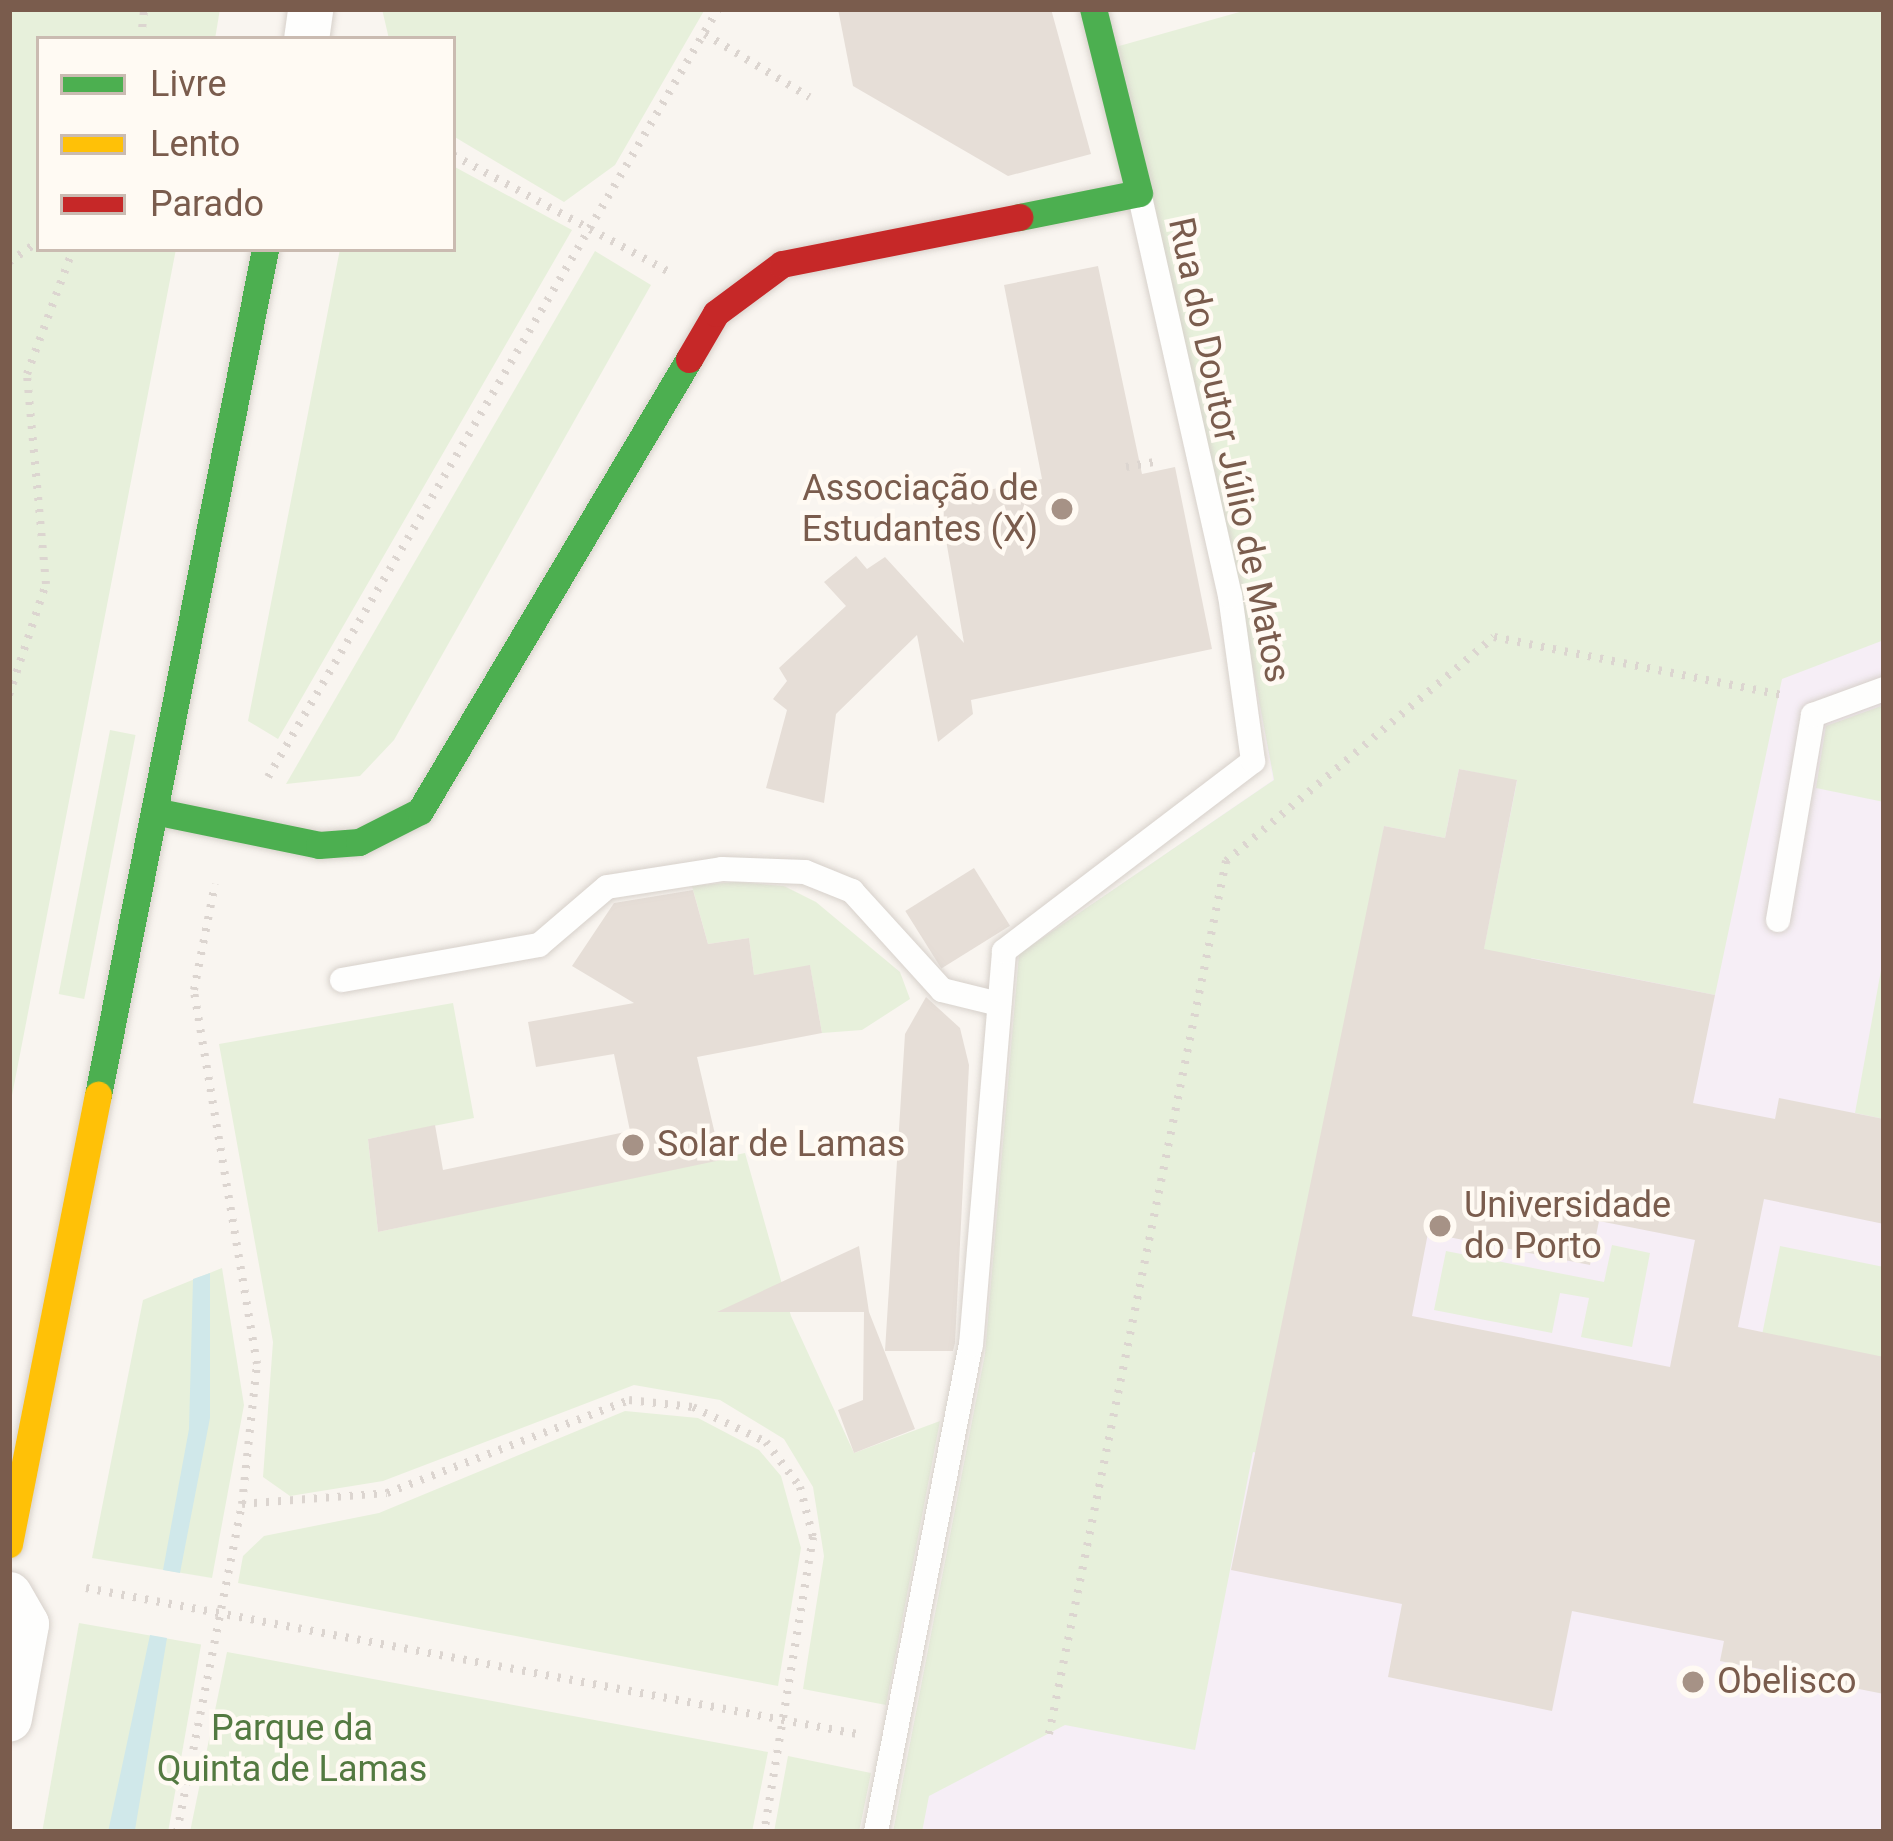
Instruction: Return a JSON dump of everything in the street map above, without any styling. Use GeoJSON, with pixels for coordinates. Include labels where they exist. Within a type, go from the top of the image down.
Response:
{"type":"FeatureCollection","features":[{"type":"Feature","properties":{"kind":"street","name":"Rua do Doutor Júlio de Matos"},"geometry":{"type":"LineString","coordinates":[[1094,9],[1138,193]]}},
{"type":"Feature","properties":{"kind":"street"},"geometry":{"type":"LineString","coordinates":[[154,811],[320,844],[358,842],[410,819],[441,788],[716,313],[750,282],[782,264],[1138,193]]}},
{"type":"Feature","properties":{"kind":"street"},"geometry":{"type":"LineString","coordinates":[[9,1544],[264,252]]}},
{"type":"Feature","properties":{"kind":"street"},"geometry":{"type":"LineString","coordinates":[[9,1594],[26,1624],[9,1718]]}},
{"type":"Feature","properties":{"kind":"lane","name":"Rua do Doutor Júlio de Matos"},"geometry":{"type":"LineString","coordinates":[[999,1004],[1004,951],[1253,761],[1230,596],[1138,193]]}},
{"type":"Feature","properties":{"kind":"lane"},"geometry":{"type":"LineString","coordinates":[[1778,920],[1813,715],[1884,689]]}},
{"type":"Feature","properties":{"kind":"lane"},"geometry":{"type":"LineString","coordinates":[[342,980],[507,955],[578,921],[608,887],[722,869],[805,872],[852,891],[942,990],[999,1004],[971,1345],[876,1832]]}},
{"type":"Feature","properties":{"kind":"path"},"geometry":{"type":"LineString","coordinates":[[252,784],[290,746],[718,9]]}},
{"type":"Feature","properties":{"kind":"path"},"geometry":{"type":"LineString","coordinates":[[705,34],[809,97]]}},
{"type":"Feature","properties":{"kind":"path"},"geometry":{"type":"LineString","coordinates":[[456,157],[681,278]]}},
{"type":"Feature","properties":{"kind":"path"},"geometry":{"type":"LineString","coordinates":[[9,262],[36,243]]}},
{"type":"Feature","properties":{"kind":"path"},"geometry":{"type":"LineString","coordinates":[[9,695],[46,584],[27,374],[72,252]]}},
{"type":"Feature","properties":{"kind":"path"},"geometry":{"type":"LineString","coordinates":[[1150,439],[1155,462]]}},
{"type":"Feature","properties":{"kind":"path"},"geometry":{"type":"LineString","coordinates":[[1049,1733],[1226,861],[1494,637],[1778,693],[1813,715]]}},
{"type":"Feature","properties":{"kind":"path"},"geometry":{"type":"LineString","coordinates":[[177,1832],[242,1504],[257,1364],[194,990],[219,868]]}},
{"type":"Feature","properties":{"kind":"path"},"geometry":{"type":"LineString","coordinates":[[242,1504],[387,1493],[602,1405],[670,1402],[730,1421],[776,1450],[811,1514],[812,1569],[764,1832]]}},
{"type":"Feature","properties":{"kind":"path"},"geometry":{"type":"LineString","coordinates":[[86,1588],[894,1741]]}},
{"type":"Feature","properties":{"kind":"shaded area","name":"Universidade do Porto"},"geometry":{"type":"Polygon","coordinates":[[[1884,463],[1884,1832],[893,1832],[985,1354],[1019,954],[1273,780],[1237,584],[1884,463]]]}},
{"type":"Feature","properties":{"kind":"green space"},"geometry":{"type":"Polygon","coordinates":[[[9,9],[220,9],[216,36],[36,36],[36,252],[175,252],[9,1111],[9,9]]]}},
{"type":"Feature","properties":{"kind":"green space"},"geometry":{"type":"Polygon","coordinates":[[[382,9],[705,9],[615,165],[564,202],[456,138],[456,36],[388,36],[382,9]]]}},
{"type":"Feature","properties":{"kind":"green space"},"geometry":{"type":"Polygon","coordinates":[[[1250,9],[1884,9],[1884,640],[1782,679],[1715,995],[1531,958],[1501,1115],[1453,1105],[1517,781],[1459,769],[1445,838],[1384,826],[1296,1460],[1253,1452],[1195,1750],[1065,1725],[929,1796],[922,1832],[893,1832],[985,1354],[1019,954],[1274,780],[1237,584],[1098,52],[1250,9]]]}},
{"type":"Feature","properties":{"kind":"green space"},"geometry":{"type":"Polygon","coordinates":[[[456,168],[572,230],[278,739],[248,721],[339,252],[456,252],[456,168]]]}},
{"type":"Feature","properties":{"kind":"green space"},"geometry":{"type":"Polygon","coordinates":[[[595,251],[651,285],[394,740],[360,776],[286,784],[595,251]]]}},
{"type":"Feature","properties":{"kind":"green space"},"geometry":{"type":"Polygon","coordinates":[[[1884,705],[1884,802],[1816,788],[1826,726],[1884,705]]]}},
{"type":"Feature","properties":{"kind":"green space"},"geometry":{"type":"Polygon","coordinates":[[[110,730],[136,735],[84,999],[59,994],[110,730]]]}},
{"type":"Feature","properties":{"kind":"green space"},"geometry":{"type":"Polygon","coordinates":[[[735,882],[784,886],[816,902],[900,972],[910,999],[862,1030],[822,1033],[810,966],[754,975],[749,938],[708,944],[692,886],[735,882]]]}},
{"type":"Feature","properties":{"kind":"green space"},"geometry":{"type":"Polygon","coordinates":[[[1884,954],[1884,1119],[1855,1113],[1884,954]]]}},
{"type":"Feature","properties":{"kind":"green space"},"geometry":{"type":"Polygon","coordinates":[[[453,1003],[474,1118],[368,1139],[378,1232],[745,1153],[791,1316],[854,1453],[940,1421],[886,1705],[803,1689],[824,1556],[813,1487],[784,1439],[720,1400],[634,1385],[383,1481],[290,1496],[263,1477],[273,1342],[219,1044],[453,1003]]]}},
{"type":"Feature","properties":{"kind":"green space"},"geometry":{"type":"Polygon","coordinates":[[[1612,1245],[1650,1253],[1632,1347],[1581,1337],[1589,1298],[1560,1293],[1552,1333],[1434,1310],[1446,1251],[1604,1282],[1612,1245]]]}},
{"type":"Feature","properties":{"kind":"green space"},"geometry":{"type":"Polygon","coordinates":[[[1780,1246],[1884,1267],[1884,1357],[1746,1414],[1780,1246]]]}},
{"type":"Feature","properties":{"kind":"green space"},"geometry":{"type":"Polygon","coordinates":[[[222,1268],[244,1405],[212,1578],[92,1558],[143,1300],[222,1268]]]}},
{"type":"Feature","properties":{"kind":"green space"},"geometry":{"type":"Polygon","coordinates":[[[625,1411],[698,1418],[759,1450],[781,1476],[801,1548],[778,1686],[238,1583],[243,1556],[264,1536],[379,1513],[625,1411]]]}},
{"type":"Feature","properties":{"kind":"green space"},"geometry":{"type":"Polygon","coordinates":[[[79,1623],[201,1645],[168,1832],[42,1832],[79,1623]]]}},
{"type":"Feature","properties":{"kind":"green space","name":"Parque da Quinta de Lamas"},"geometry":{"type":"Polygon","coordinates":[[[227,1652],[768,1752],[752,1832],[190,1832],[227,1652]]]}},
{"type":"Feature","properties":{"kind":"green space"},"geometry":{"type":"Polygon","coordinates":[[[788,1756],[871,1773],[859,1832],[774,1832],[788,1756]]]}},
{"type":"Feature","properties":{"kind":"water"},"geometry":{"type":"Polygon","coordinates":[[[210,1273],[210,1418],[180,1573],[163,1570],[189,1429],[193,1279],[210,1273]]]}},
{"type":"Feature","properties":{"kind":"water"},"geometry":{"type":"Polygon","coordinates":[[[150,1635],[167,1638],[135,1830],[108,1832],[150,1635]]]}},
{"type":"Feature","properties":{"kind":"building"},"geometry":{"type":"Polygon","coordinates":[[[838,9],[1051,9],[1091,154],[1008,176],[853,86],[838,9]]]}},
{"type":"Feature","properties":{"kind":"building","name":"Associação de Estudantes (X)"},"geometry":{"type":"Polygon","coordinates":[[[1098,266],[1142,474],[1175,467],[1212,649],[971,700],[973,714],[938,742],[917,635],[836,714],[824,803],[766,788],[787,710],[773,699],[787,681],[779,668],[846,606],[824,582],[856,556],[867,569],[885,557],[964,643],[939,500],[1042,479],[1004,285],[1098,266]]]}},
{"type":"Feature","properties":{"kind":"building"},"geometry":{"type":"Polygon","coordinates":[[[1459,769],[1517,780],[1484,949],[1715,995],[1693,1103],[1775,1119],[1779,1098],[1884,1119],[1884,1224],[1764,1199],[1738,1327],[1884,1357],[1884,1694],[1720,1661],[1724,1641],[1572,1611],[1552,1711],[1388,1677],[1402,1604],[1231,1570],[1384,826],[1445,838],[1459,769]],[[1599,1221],[1590,1265],[1428,1233],[1412,1316],[1670,1367],[1695,1240],[1599,1221]]]}},
{"type":"Feature","properties":{"kind":"building"},"geometry":{"type":"Polygon","coordinates":[[[974,868],[1010,926],[941,969],[905,911],[974,868]]]}},
{"type":"Feature","properties":{"kind":"building"},"geometry":{"type":"Polygon","coordinates":[[[693,890],[708,944],[749,938],[754,975],[810,965],[822,1033],[697,1057],[721,1160],[378,1232],[368,1139],[435,1125],[443,1170],[630,1131],[614,1054],[536,1067],[528,1022],[634,1003],[572,966],[614,903],[693,890]]]}},
{"type":"Feature","properties":{"kind":"building"},"geometry":{"type":"Polygon","coordinates":[[[926,997],[960,1028],[969,1065],[955,1343],[953,1351],[885,1351],[905,1034],[926,997]]]}},
{"type":"Feature","properties":{"kind":"building"},"geometry":{"type":"Polygon","coordinates":[[[859,1246],[869,1312],[915,1429],[854,1453],[838,1410],[863,1400],[864,1312],[717,1312],[859,1246]]]}},
{"type":"Feature","properties":{"kind":"traffic: fast"},"geometry":{"type":"LineString","coordinates":[[1019,217],[1139,193],[1093,9]]}},
{"type":"Feature","properties":{"kind":"traffic: fast"},"geometry":{"type":"LineString","coordinates":[[98,1095],[264,252]]}},
{"type":"Feature","properties":{"kind":"traffic: fast"},"geometry":{"type":"LineString","coordinates":[[154,811],[319,845],[359,842],[420,811],[689,359]]}},
{"type":"Feature","properties":{"kind":"traffic: slow"},"geometry":{"type":"LineString","coordinates":[[9,1544],[98,1095]]}},
{"type":"Feature","properties":{"kind":"traffic: jam"},"geometry":{"type":"LineString","coordinates":[[689,359],[716,313],[782,264],[1019,217]]}},
{"type":"Feature","properties":{"kind":"place","name":"Associação de Estudantes (X)"},"geometry":{"type":"Point","coordinates":[1062,509]}},
{"type":"Feature","properties":{"kind":"place","name":"Solar de Lamas"},"geometry":{"type":"Point","coordinates":[633,1145]}},
{"type":"Feature","properties":{"kind":"place","name":"Universidade do Porto"},"geometry":{"type":"Point","coordinates":[1440,1226]}},
{"type":"Feature","properties":{"kind":"place","name":"Obelisco"},"geometry":{"type":"Point","coordinates":[1693,1682]}}]}
